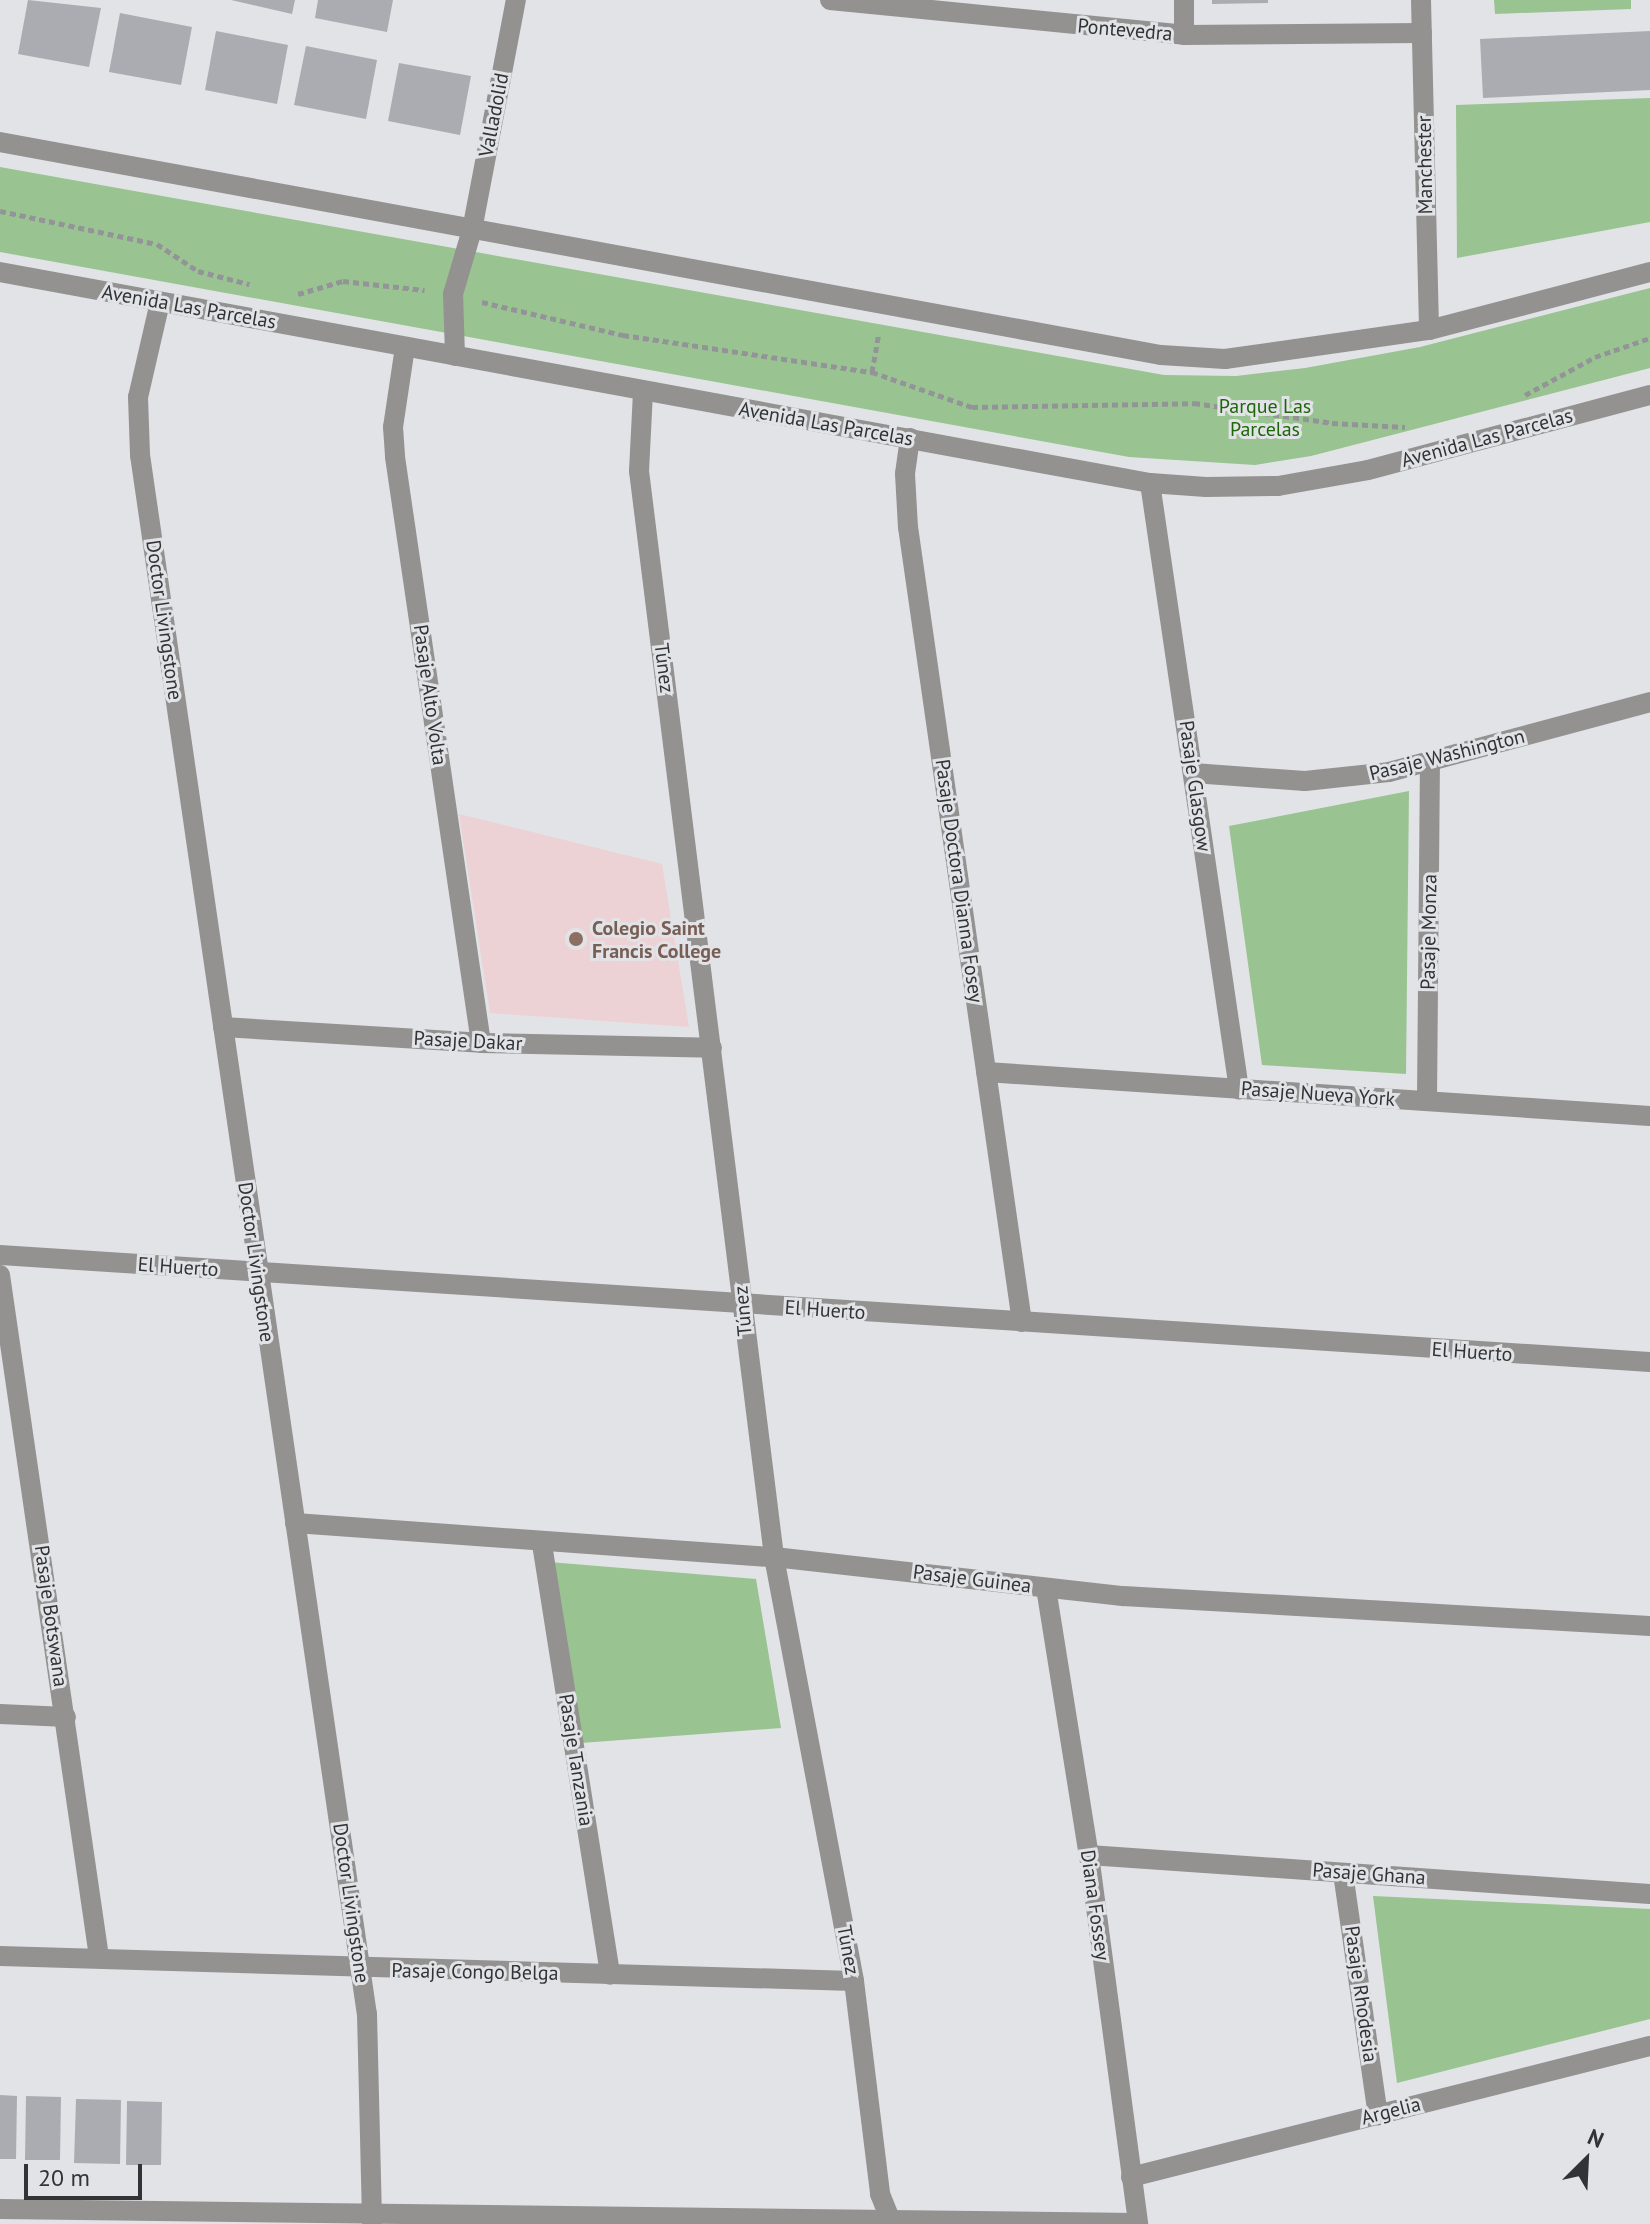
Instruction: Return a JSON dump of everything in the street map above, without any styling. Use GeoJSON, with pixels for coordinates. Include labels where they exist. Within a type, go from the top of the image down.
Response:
{"type":"FeatureCollection","features":[{"type":"Feature","properties":{"kind":"street","name":"Valladolid"},"geometry":{"type":"LineString","coordinates":[[455,356],[453,294],[472,230],[516,0]]}},
{"type":"Feature","properties":{"kind":"street","name":"Pontevedra"},"geometry":{"type":"LineString","coordinates":[[830,0],[1184,35],[1422,33]]}},
{"type":"Feature","properties":{"kind":"street"},"geometry":{"type":"LineString","coordinates":[[1184,0],[1184,35]]}},
{"type":"Feature","properties":{"kind":"street","name":"Manchester"},"geometry":{"type":"LineString","coordinates":[[1421,0],[1429,330]]}},
{"type":"Feature","properties":{"kind":"street"},"geometry":{"type":"LineString","coordinates":[[0,142],[1161,355],[1225,359],[1429,330],[1650,272]]}},
{"type":"Feature","properties":{"kind":"street","name":"Avenida Las Parcelas"},"geometry":{"type":"LineString","coordinates":[[0,272],[1150,483],[1278,486],[1368,470],[1650,395]]}},
{"type":"Feature","properties":{"kind":"street","name":"Doctor Livingstone"},"geometry":{"type":"LineString","coordinates":[[160,302],[141,379],[138,426],[257,1272],[361,1969],[371,2063],[372,2220]]}},
{"type":"Feature","properties":{"kind":"street","name":"Pasaje Alto Volta"},"geometry":{"type":"LineString","coordinates":[[405,347],[393,427],[395,457],[481,1043]]}},
{"type":"Feature","properties":{"kind":"street","name":"Túnez"},"geometry":{"type":"LineString","coordinates":[[643,392],[639,471],[741,1263],[741,1304],[774,1557],[854,1981],[880,2194],[892,2222]]}},
{"type":"Feature","properties":{"kind":"street","name":"Pasaje Doctora Dianna Fosey"},"geometry":{"type":"LineString","coordinates":[[910,438],[905,474],[908,527],[1022,1322]]}},
{"type":"Feature","properties":{"kind":"street","name":"Pasaje Glasgow"},"geometry":{"type":"LineString","coordinates":[[1150,483],[1239,1089]]}},
{"type":"Feature","properties":{"kind":"street","name":"Pasaje Washington"},"geometry":{"type":"LineString","coordinates":[[1193,773],[1305,781],[1430,763],[1650,702]]}},
{"type":"Feature","properties":{"kind":"street","name":"Pasaje Monza"},"geometry":{"type":"LineString","coordinates":[[1427,1101],[1430,763]]}},
{"type":"Feature","properties":{"kind":"street","name":"Pasaje Dakar"},"geometry":{"type":"LineString","coordinates":[[223,1027],[481,1043],[712,1048]]}},
{"type":"Feature","properties":{"kind":"street","name":"Pasaje Nueva York"},"geometry":{"type":"LineString","coordinates":[[986,1072],[1650,1116]]}},
{"type":"Feature","properties":{"kind":"street","name":"El Huerto"},"geometry":{"type":"LineString","coordinates":[[0,1255],[1650,1362]]}},
{"type":"Feature","properties":{"kind":"street","name":"Pasaje Botswana"},"geometry":{"type":"LineString","coordinates":[[0,1275],[99,1957]]}},
{"type":"Feature","properties":{"kind":"street","name":"Pasaje Guinea"},"geometry":{"type":"LineString","coordinates":[[295,1523],[542,1544],[774,1557],[1046,1588],[1650,1626]]}},
{"type":"Feature","properties":{"kind":"street","name":"Pasaje Tanzania"},"geometry":{"type":"LineString","coordinates":[[542,1544],[610,1975]]}},
{"type":"Feature","properties":{"kind":"street","name":"Diana Fossey"},"geometry":{"type":"LineString","coordinates":[[1046,1588],[1089,1855],[1138,2223]]}},
{"type":"Feature","properties":{"kind":"street"},"geometry":{"type":"LineString","coordinates":[[0,1714],[66,1717]]}},
{"type":"Feature","properties":{"kind":"street","name":"Pasaje Ghana"},"geometry":{"type":"LineString","coordinates":[[1089,1855],[1650,1894]]}},
{"type":"Feature","properties":{"kind":"street","name":"Pasaje Rhodesia"},"geometry":{"type":"LineString","coordinates":[[1343,1873],[1378,2115]]}},
{"type":"Feature","properties":{"kind":"street","name":"Pasaje Congo Belga"},"geometry":{"type":"LineString","coordinates":[[0,1956],[99,1957],[361,1969],[854,1981]]}},
{"type":"Feature","properties":{"kind":"street","name":"Argelia"},"geometry":{"type":"LineString","coordinates":[[1131,2177],[1650,2046]]}},
{"type":"Feature","properties":{"kind":"street"},"geometry":{"type":"LineString","coordinates":[[0,2209],[92,2217],[1138,2223]]}},
{"type":"Feature","properties":{"kind":"path"},"geometry":{"type":"LineString","coordinates":[[0,211],[157,244],[198,271],[251,284]]}},
{"type":"Feature","properties":{"kind":"path"},"geometry":{"type":"LineString","coordinates":[[283,291],[298,294],[343,281],[453,294],[623,335],[872,372],[972,407],[1194,403],[1380,428],[1419,426]]}},
{"type":"Feature","properties":{"kind":"path"},"geometry":{"type":"LineString","coordinates":[[872,372],[884,305]]}},
{"type":"Feature","properties":{"kind":"path"},"geometry":{"type":"LineString","coordinates":[[1511,402],[1595,357],[1650,338]]}},
{"type":"Feature","properties":{"kind":"shaded area","name":"Colegio Saint Francis College"},"geometry":{"type":"Polygon","coordinates":[[[459,814],[662,864],[689,1027],[490,1013],[459,814]]]}},
{"type":"Feature","properties":{"kind":"green space"},"geometry":{"type":"Polygon","coordinates":[[[1494,0],[1631,0],[1631,9],[1495,14],[1494,0]]]}},
{"type":"Feature","properties":{"kind":"green space"},"geometry":{"type":"Polygon","coordinates":[[[1650,98],[1650,222],[1457,258],[1456,105],[1650,98]]]}},
{"type":"Feature","properties":{"kind":"green space","name":"Parque Las Parcelas"},"geometry":{"type":"Polygon","coordinates":[[[0,167],[1164,375],[1236,376],[1305,368],[1420,347],[1650,288],[1650,368],[1311,456],[1255,465],[1129,457],[0,252],[0,167]]]}},
{"type":"Feature","properties":{"kind":"green space"},"geometry":{"type":"Polygon","coordinates":[[[1409,791],[1406,1074],[1262,1065],[1229,826],[1409,791]]]}},
{"type":"Feature","properties":{"kind":"green space"},"geometry":{"type":"Polygon","coordinates":[[[549,1562],[756,1579],[781,1728],[581,1743],[549,1562]]]}},
{"type":"Feature","properties":{"kind":"green space"},"geometry":{"type":"Polygon","coordinates":[[[1373,1896],[1650,1909],[1650,2019],[1397,2083],[1373,1896]]]}},
{"type":"Feature","properties":{"kind":"building"},"geometry":{"type":"Polygon","coordinates":[[[28,0],[101,8],[89,67],[18,54],[28,0]]]}},
{"type":"Feature","properties":{"kind":"building"},"geometry":{"type":"Polygon","coordinates":[[[231,0],[295,0],[292,14],[231,0]]]}},
{"type":"Feature","properties":{"kind":"building"},"geometry":{"type":"Polygon","coordinates":[[[318,0],[393,0],[387,32],[315,18],[318,0]]]}},
{"type":"Feature","properties":{"kind":"building"},"geometry":{"type":"Polygon","coordinates":[[[1212,0],[1268,0],[1268,3],[1212,4],[1212,0]]]}},
{"type":"Feature","properties":{"kind":"building"},"geometry":{"type":"Polygon","coordinates":[[[120,13],[192,27],[181,85],[109,72],[120,13]]]}},
{"type":"Feature","properties":{"kind":"building"},"geometry":{"type":"Polygon","coordinates":[[[216,31],[288,45],[277,104],[205,90],[216,31]]]}},
{"type":"Feature","properties":{"kind":"building"},"geometry":{"type":"Polygon","coordinates":[[[1650,31],[1650,90],[1483,98],[1480,39],[1650,31]]]}},
{"type":"Feature","properties":{"kind":"building"},"geometry":{"type":"Polygon","coordinates":[[[306,46],[377,60],[366,119],[294,105],[306,46]]]}},
{"type":"Feature","properties":{"kind":"building"},"geometry":{"type":"Polygon","coordinates":[[[399,63],[471,76],[460,135],[388,121],[399,63]]]}},
{"type":"Feature","properties":{"kind":"building"},"geometry":{"type":"Polygon","coordinates":[[[0,2095],[17,2096],[16,2159],[0,2159],[0,2095]]]}},
{"type":"Feature","properties":{"kind":"building"},"geometry":{"type":"Polygon","coordinates":[[[26,2096],[61,2097],[60,2160],[25,2160],[26,2096]]]}},
{"type":"Feature","properties":{"kind":"building"},"geometry":{"type":"Polygon","coordinates":[[[76,2099],[121,2100],[120,2164],[74,2163],[76,2099]]]}},
{"type":"Feature","properties":{"kind":"building"},"geometry":{"type":"Polygon","coordinates":[[[127,2101],[162,2102],[161,2165],[126,2165],[127,2101]]]}},
{"type":"Feature","properties":{"kind":"place","name":"Colegio Saint Francis College"},"geometry":{"type":"Point","coordinates":[576,939]}}]}
